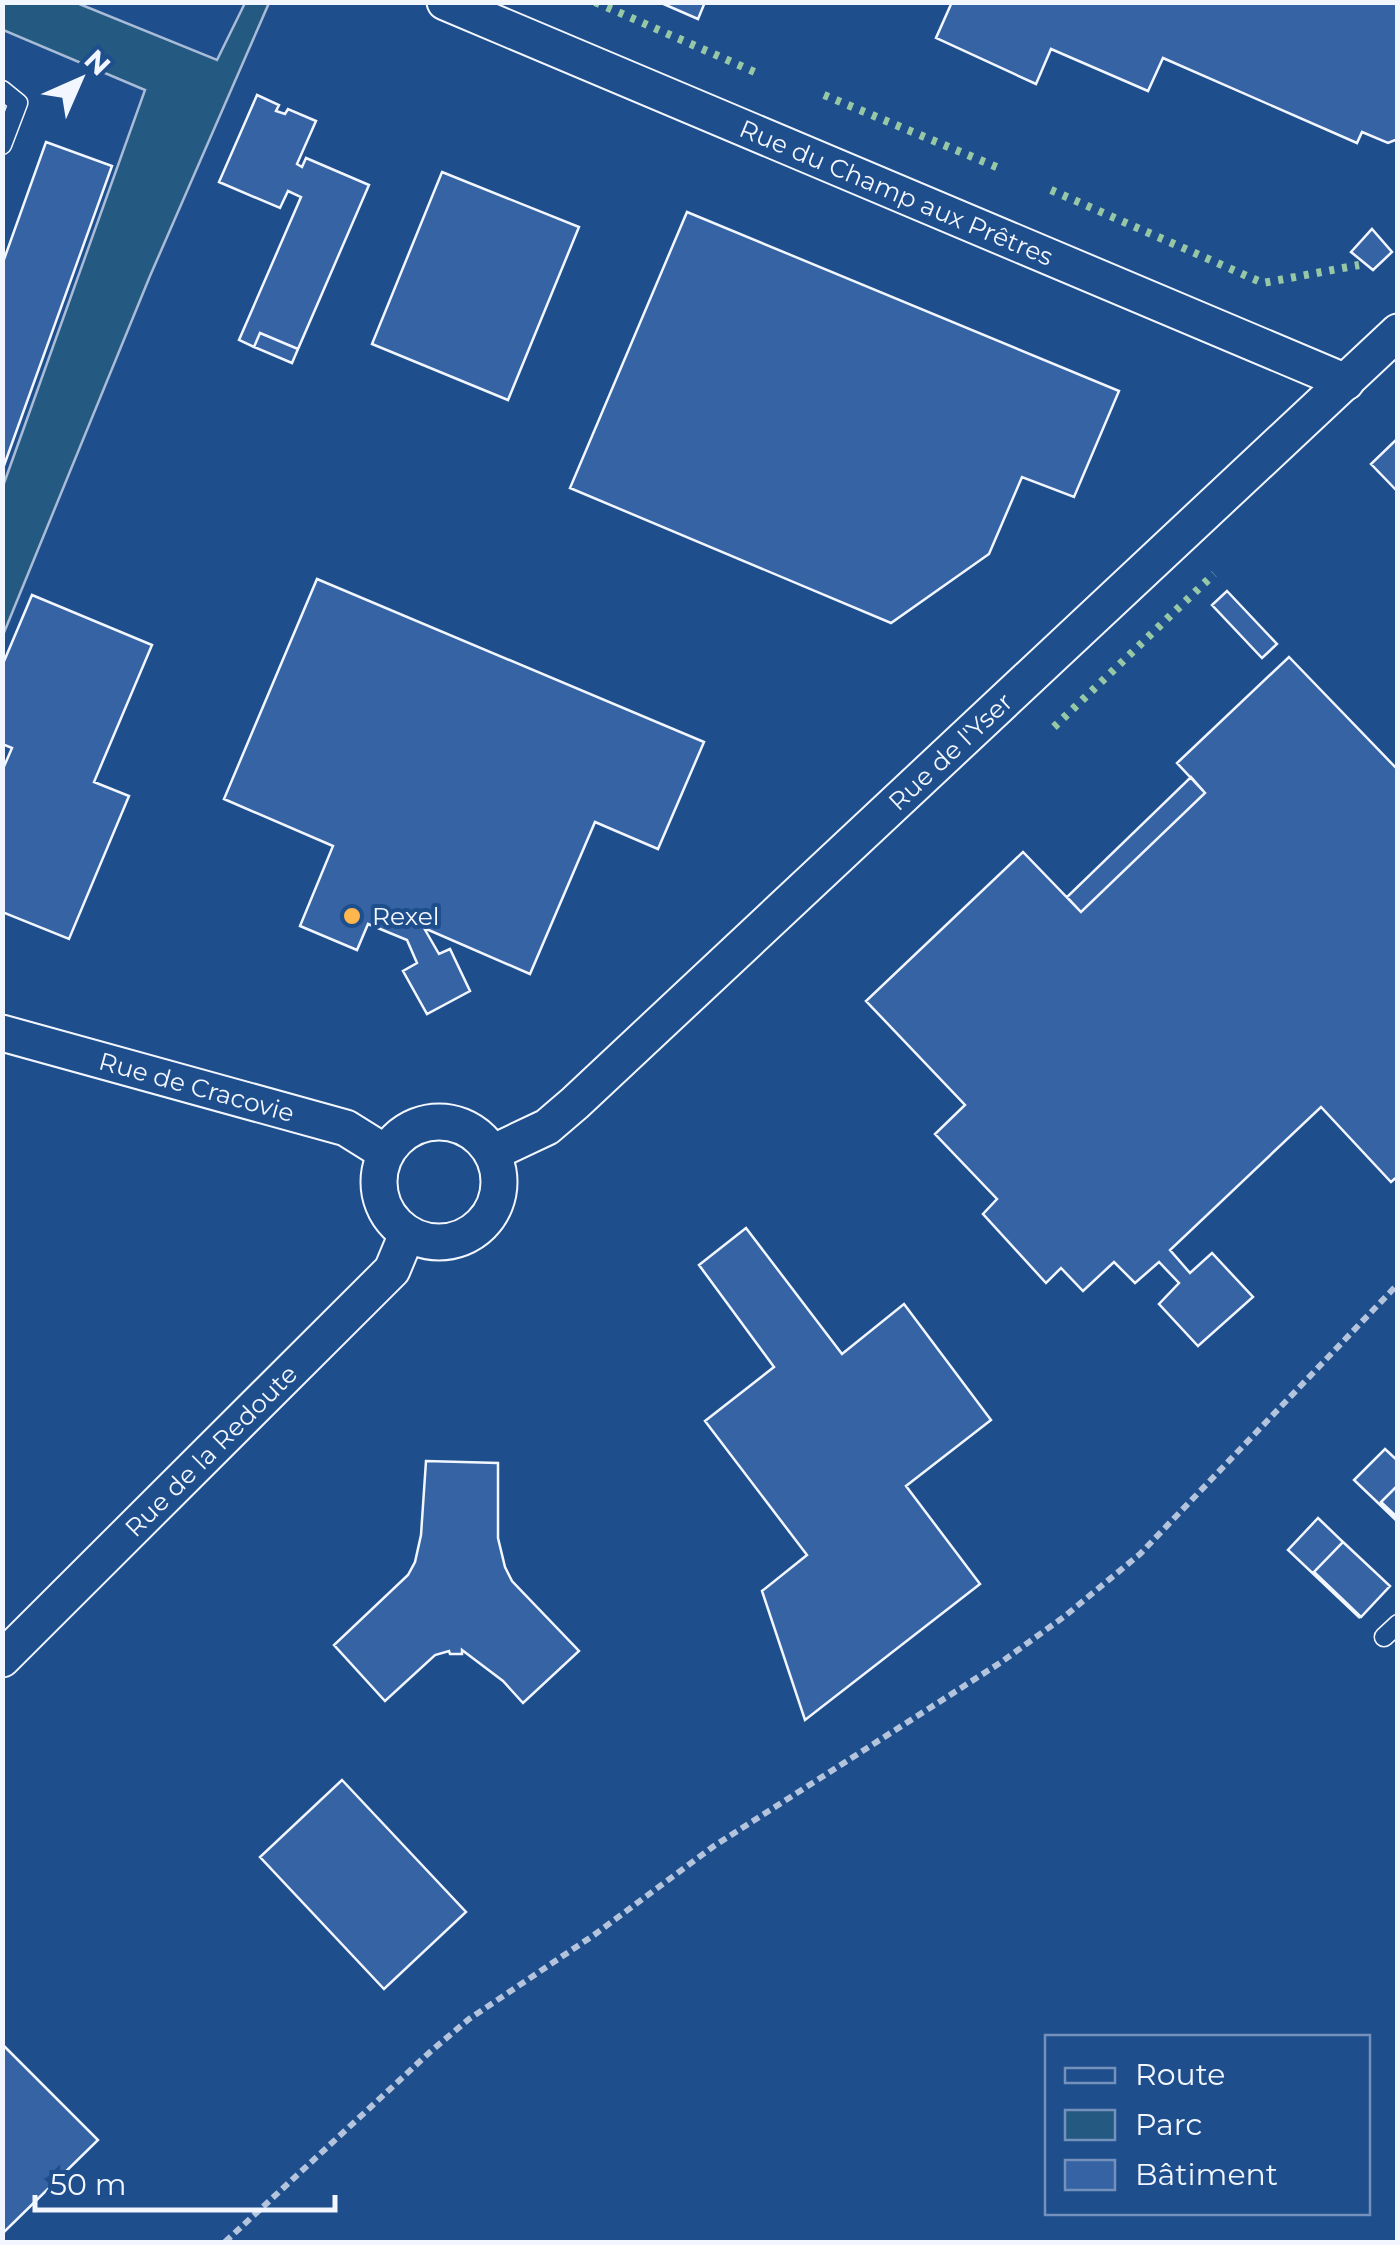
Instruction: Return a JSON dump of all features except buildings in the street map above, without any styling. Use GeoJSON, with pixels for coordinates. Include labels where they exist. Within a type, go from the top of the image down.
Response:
{"type":"FeatureCollection","features":[{"type":"Feature","properties":{"kind":"street","name":"Rue du Champ aux Prêtres"},"geometry":{"type":"LineString","coordinates":[[445,2],[1346,382]]}},
{"type":"Feature","properties":{"kind":"street","name":"Rue de l'Yser"},"geometry":{"type":"LineString","coordinates":[[492,1153],[546,1127],[574,1102],[1398,332]]}},
{"type":"Feature","properties":{"kind":"street","name":"Rue de Cracovie"},"geometry":{"type":"LineString","coordinates":[[2,1033],[346,1128],[386,1153]]}},
{"type":"Feature","properties":{"kind":"street"},"geometry":{"type":"LineString","coordinates":[[448,1122],[481,1138],[492,1153],[499,1172],[499,1192],[493,1211],[481,1227],[465,1238],[445,1243],[408,1234],[384,1206],[380,1170],[386,1153],[412,1128],[448,1122]]}},
{"type":"Feature","properties":{"kind":"street","name":"Rue de la Redoute"},"geometry":{"type":"LineString","coordinates":[[2,1659],[392,1270],[408,1234]]}},
{"type":"Feature","properties":{"kind":"lane"},"geometry":{"type":"LineString","coordinates":[[2,90],[18,102],[2,145]]}},
{"type":"Feature","properties":{"kind":"path"},"geometry":{"type":"LineString","coordinates":[[225,2242],[469,2020],[594,1936],[714,1846],[1000,1663],[1140,1554],[1398,1284]]}},
{"type":"Feature","properties":{"kind":"green space"},"geometry":{"type":"Polygon","coordinates":[[[3,2],[77,3],[217,60],[245,3],[269,3],[150,276],[3,635],[3,486],[145,90],[3,30],[3,2]]]}},
{"type":"Feature","properties":{"kind":"hedge"},"geometry":{"type":"LineString","coordinates":[[595,2],[757,73]]}},
{"type":"Feature","properties":{"kind":"hedge"},"geometry":{"type":"LineString","coordinates":[[824,95],[999,168]]}},
{"type":"Feature","properties":{"kind":"hedge"},"geometry":{"type":"LineString","coordinates":[[1051,190],[1263,283],[1359,265]]}},
{"type":"Feature","properties":{"kind":"hedge"},"geometry":{"type":"LineString","coordinates":[[1054,727],[1214,574]]}},
{"type":"Feature","properties":{"kind":"place","name":"Rexel"},"geometry":{"type":"Point","coordinates":[352,916]}}]}
